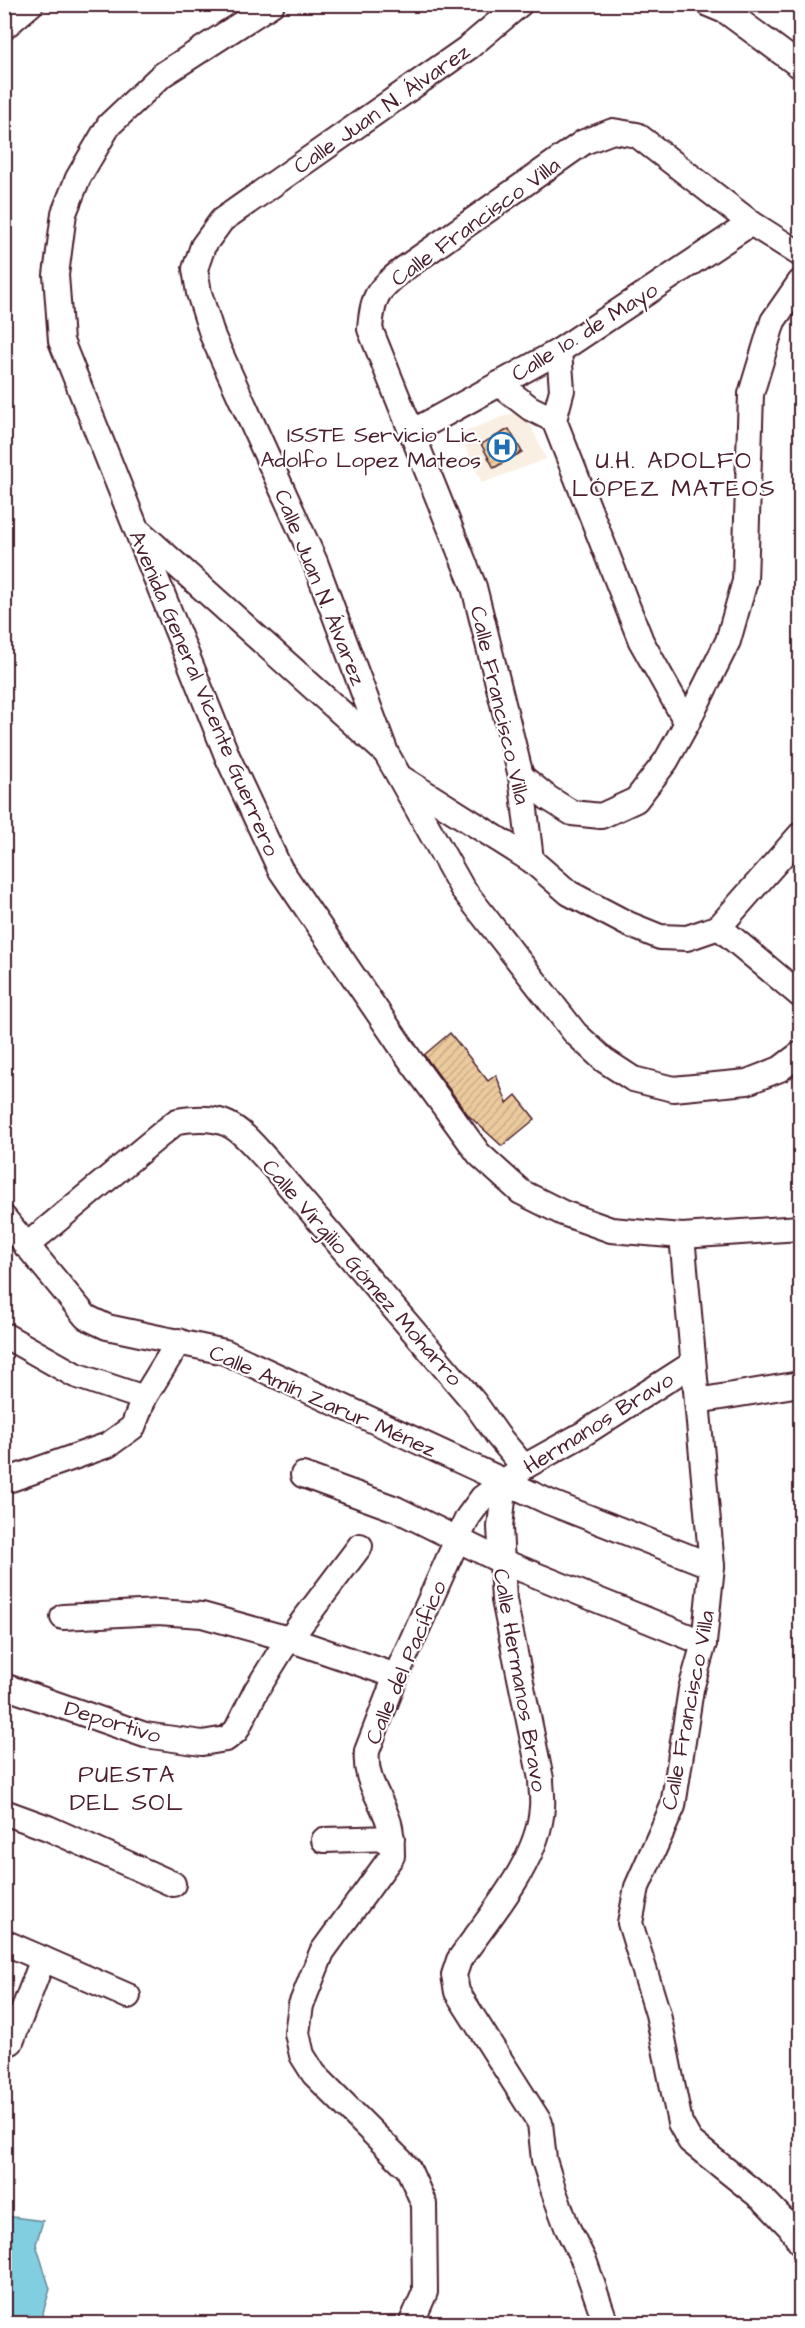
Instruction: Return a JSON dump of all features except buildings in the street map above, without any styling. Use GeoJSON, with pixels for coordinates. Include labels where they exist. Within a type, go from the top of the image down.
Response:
{"type":"FeatureCollection","features":[{"type":"Feature","properties":{"kind":"street"},"geometry":{"type":"LineString","coordinates":[[4,27],[31,4]]}},
{"type":"Feature","properties":{"kind":"street","name":"Avenida General Vicente Guerrero"},"geometry":{"type":"LineString","coordinates":[[272,4],[162,75],[109,125],[78,178],[64,213],[56,275],[61,340],[228,758],[280,869],[409,1058],[479,1154],[521,1192],[563,1213],[611,1230],[682,1236],[801,1228]]}},
{"type":"Feature","properties":{"kind":"street","name":"Calle Juan N. Álvarez"},"geometry":{"type":"LineString","coordinates":[[520,4],[470,47],[222,220],[203,246],[195,269],[199,293],[213,337],[315,562],[386,753],[462,888],[574,1034],[604,1060],[633,1079],[673,1089],[747,1082],[780,1069],[801,1054]]}},
{"type":"Feature","properties":{"kind":"street"},"geometry":{"type":"LineString","coordinates":[[723,7],[801,66]]}},
{"type":"Feature","properties":{"kind":"street","name":"Calle Francisco Villa"},"geometry":{"type":"LineString","coordinates":[[531,860],[521,776],[474,587],[370,329],[372,307],[380,290],[405,268],[584,142],[614,131],[637,135],[752,223],[801,254]]}},
{"type":"Feature","properties":{"kind":"street","name":"Calle 1o. de Mayo"},"geometry":{"type":"LineString","coordinates":[[411,432],[560,351],[752,223]]}},
{"type":"Feature","properties":{"kind":"street"},"geometry":{"type":"LineString","coordinates":[[521,776],[548,798],[572,813],[601,816],[636,800],[666,761],[728,641],[746,581],[752,394],[773,321],[801,282]]}},
{"type":"Feature","properties":{"kind":"street"},"geometry":{"type":"LineString","coordinates":[[560,351],[562,390],[554,420],[641,641],[687,723]]}},
{"type":"Feature","properties":{"kind":"street"},"geometry":{"type":"LineString","coordinates":[[499,384],[530,408],[554,420]]}},
{"type":"Feature","properties":{"kind":"street"},"geometry":{"type":"LineString","coordinates":[[136,528],[386,753]]}},
{"type":"Feature","properties":{"kind":"street"},"geometry":{"type":"LineString","coordinates":[[399,777],[531,860],[569,893],[628,924],[660,937],[687,938],[719,927],[801,836]]}},
{"type":"Feature","properties":{"kind":"street"},"geometry":{"type":"LineString","coordinates":[[719,927],[801,995]]}},
{"type":"Feature","properties":{"kind":"street","name":"Calle Virgilio Gómez Moharro"},"geometry":{"type":"LineString","coordinates":[[26,1246],[177,1121],[198,1118],[221,1120],[238,1128],[269,1162],[466,1393],[498,1436],[514,1474]]}},
{"type":"Feature","properties":{"kind":"street","name":"Calle Amín Zarur Ménez"},"geometry":{"type":"LineString","coordinates":[[4,1218],[86,1317],[107,1327],[225,1352],[514,1474],[549,1502],[712,1566]]}},
{"type":"Feature","properties":{"kind":"street","name":"Calle Francisco Villa"},"geometry":{"type":"LineString","coordinates":[[682,1236],[712,1566],[704,1643],[691,1689],[673,1806],[637,1887],[630,1923],[658,2014],[680,2123],[690,2142],[765,2201],[801,2242]]}},
{"type":"Feature","properties":{"kind":"street"},"geometry":{"type":"LineString","coordinates":[[4,1335],[75,1375],[144,1398]]}},
{"type":"Feature","properties":{"kind":"street"},"geometry":{"type":"LineString","coordinates":[[4,1479],[11,1479],[108,1445],[134,1427],[144,1398],[179,1341]]}},
{"type":"Feature","properties":{"kind":"street","name":"Hermanos Bravo"},"geometry":{"type":"LineString","coordinates":[[514,1474],[583,1434],[692,1364]]}},
{"type":"Feature","properties":{"kind":"street"},"geometry":{"type":"LineString","coordinates":[[697,1401],[801,1384]]}},
{"type":"Feature","properties":{"kind":"street","name":"Calle del Pacífico"},"geometry":{"type":"LineString","coordinates":[[392,1838],[388,1822],[368,1779],[367,1750],[396,1676],[468,1517],[482,1498],[514,1474]]}},
{"type":"Feature","properties":{"kind":"street","name":"Calle Hermanos Bravo"},"geometry":{"type":"LineString","coordinates":[[514,1474],[500,1527],[504,1600],[541,1779],[542,1808],[536,1833],[514,1882],[459,1960],[454,1975],[457,1992],[540,2123],[544,2160],[567,2227],[585,2263],[603,2315],[602,2324]]}},
{"type":"Feature","properties":{"kind":"street"},"geometry":{"type":"LineString","coordinates":[[303,1475],[396,1509],[501,1561],[704,1643]]}},
{"type":"Feature","properties":{"kind":"street","name":"Deportivo"},"geometry":{"type":"LineString","coordinates":[[4,1686],[145,1736],[202,1743],[226,1739],[236,1731],[256,1691],[285,1644],[360,1546]]}},
{"type":"Feature","properties":{"kind":"street"},"geometry":{"type":"LineString","coordinates":[[63,1617],[158,1612],[202,1615],[285,1644],[396,1676]]}},
{"type":"Feature","properties":{"kind":"street"},"geometry":{"type":"LineString","coordinates":[[4,1812],[48,1828],[173,1884]]}},
{"type":"Feature","properties":{"kind":"street"},"geometry":{"type":"LineString","coordinates":[[324,1840],[392,1838],[393,1856],[322,1952],[301,2005],[297,2033],[302,2055],[314,2074],[408,2168],[424,2204],[425,2292],[411,2324]]}},
{"type":"Feature","properties":{"kind":"street"},"geometry":{"type":"LineString","coordinates":[[4,1942],[128,1996]]}},
{"type":"Feature","properties":{"kind":"street"},"geometry":{"type":"LineString","coordinates":[[8,2042],[43,1959]]}},
{"type":"Feature","properties":{"kind":"shaded area","name":"ISSTE Servicio Lic. Adolfo Lopez Mateos"},"geometry":{"type":"Polygon","coordinates":[[[523,409],[546,459],[482,483],[459,434],[523,409]]]}},
{"type":"Feature","properties":{"kind":"water"},"geometry":{"type":"Polygon","coordinates":[[[5,2216],[43,2221],[36,2244],[50,2289],[40,2323],[5,2323],[5,2216]]]}},
{"type":"Feature","properties":{"kind":"place","name":"ISSTE Servicio Lic. Adolfo Lopez Mateos"},"geometry":{"type":"Point","coordinates":[502,447]}},
{"type":"Feature","properties":{"kind":"district","name":"U.H. ADOLFO LÓPEZ MATEOS"},"geometry":{"type":"Point","coordinates":[674,474]}},
{"type":"Feature","properties":{"kind":"district","name":"PUESTA DEL SOL"},"geometry":{"type":"Point","coordinates":[127,1788]}}]}
